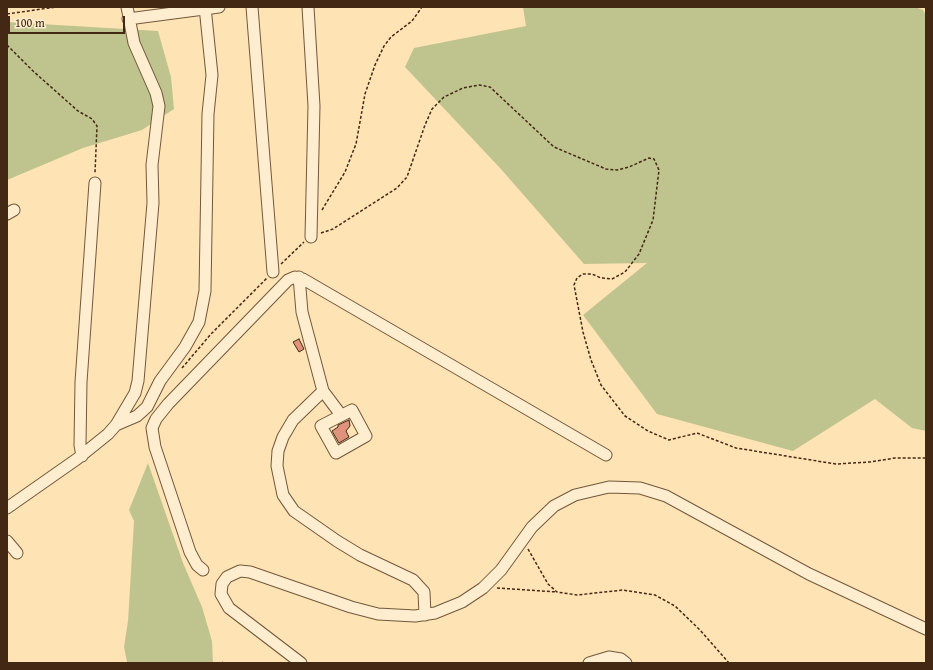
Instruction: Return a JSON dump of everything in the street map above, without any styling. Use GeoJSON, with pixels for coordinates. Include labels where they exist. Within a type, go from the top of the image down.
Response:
{"type":"FeatureCollection","features":[{"type":"Feature","properties":{"kind":"street"},"geometry":{"type":"LineString","coordinates":[[7,508],[82,456],[116,425],[136,393],[153,203],[152,165],[159,118],[156,93],[134,43],[128,19],[127,7]]}},
{"type":"Feature","properties":{"kind":"street"},"geometry":{"type":"LineString","coordinates":[[128,19],[219,7]]}},
{"type":"Feature","properties":{"kind":"street"},"geometry":{"type":"LineString","coordinates":[[252,7],[273,272]]}},
{"type":"Feature","properties":{"kind":"street"},"geometry":{"type":"LineString","coordinates":[[308,7],[314,106],[311,237]]}},
{"type":"Feature","properties":{"kind":"street"},"geometry":{"type":"LineString","coordinates":[[116,425],[137,416],[147,407],[160,381],[185,347],[199,322],[204,291],[208,114],[212,75],[206,8]]}},
{"type":"Feature","properties":{"kind":"street"},"geometry":{"type":"LineString","coordinates":[[82,456],[80,445],[81,382],[95,183]]}},
{"type":"Feature","properties":{"kind":"street"},"geometry":{"type":"LineString","coordinates":[[203,570],[197,564],[186,537],[154,443],[152,432],[154,423],[168,404],[288,280],[295,277],[299,277],[606,455]]}},
{"type":"Feature","properties":{"kind":"street"},"geometry":{"type":"LineString","coordinates":[[299,277],[302,312],[323,391],[341,415]]}},
{"type":"Feature","properties":{"kind":"street"},"geometry":{"type":"LineString","coordinates":[[323,391],[292,420],[280,444],[276,466],[283,495],[294,511],[337,541],[360,555],[413,580],[424,592],[425,615]]}},
{"type":"Feature","properties":{"kind":"street"},"geometry":{"type":"LineString","coordinates":[[301,663],[229,608],[221,594],[222,584],[227,577],[240,571],[250,572],[366,611],[392,615],[425,615],[462,602],[483,588],[501,570],[532,527],[545,514],[575,495],[609,487],[640,488],[666,496],[809,574],[926,629]]}},
{"type":"Feature","properties":{"kind":"street"},"geometry":{"type":"LineString","coordinates":[[7,541],[17,552]]}},
{"type":"Feature","properties":{"kind":"street"},"geometry":{"type":"LineString","coordinates":[[589,663],[610,657],[621,659],[626,663]]}},
{"type":"Feature","properties":{"kind":"path"},"geometry":{"type":"LineString","coordinates":[[7,14],[56,7]]}},
{"type":"Feature","properties":{"kind":"path"},"geometry":{"type":"LineString","coordinates":[[320,213],[345,172],[356,144],[365,94],[375,65],[384,46],[391,37],[412,20],[422,7]]}},
{"type":"Feature","properties":{"kind":"path"},"geometry":{"type":"LineString","coordinates":[[7,45],[33,71],[78,111],[92,120],[97,126],[94,156],[95,183]]}},
{"type":"Feature","properties":{"kind":"path"},"geometry":{"type":"LineString","coordinates":[[179,371],[190,361],[211,334],[300,245],[311,237],[333,229],[397,188],[407,177],[432,109],[444,97],[463,88],[479,85],[490,87],[554,147],[606,169],[617,170],[629,167],[648,158],[654,159],[659,170],[653,220],[639,254],[625,272],[612,279],[601,278],[592,274],[583,274],[577,278],[574,285],[583,332],[601,385],[625,416],[648,431],[670,440],[697,433],[736,448],[836,464],[870,462],[895,458],[926,458]]}},
{"type":"Feature","properties":{"kind":"path"},"geometry":{"type":"LineString","coordinates":[[521,543],[531,552],[548,584],[557,592]]}},
{"type":"Feature","properties":{"kind":"path"},"geometry":{"type":"LineString","coordinates":[[497,588],[557,592],[577,595],[623,590],[655,595],[675,606],[729,663]]}},
{"type":"Feature","properties":{"kind":"green space"},"geometry":{"type":"Polygon","coordinates":[[[523,7],[915,7],[923,10],[926,15],[926,431],[912,428],[875,399],[793,451],[657,414],[583,315],[647,263],[584,264],[500,168],[405,67],[414,48],[526,26],[523,7]]]}},
{"type":"Feature","properties":{"kind":"green space"},"geometry":{"type":"Polygon","coordinates":[[[7,22],[158,31],[171,77],[174,109],[142,130],[83,148],[7,180],[7,22]]]}},
{"type":"Feature","properties":{"kind":"green space"},"geometry":{"type":"Polygon","coordinates":[[[148,463],[183,563],[202,607],[212,641],[213,663],[127,662],[124,647],[128,621],[134,521],[129,510],[148,463]]]}},
{"type":"Feature","properties":{"kind":"building"},"geometry":{"type":"Polygon","coordinates":[[[299,339],[304,349],[299,352],[293,342],[299,339]]]}},
{"type":"Feature","properties":{"kind":"building"},"geometry":{"type":"Polygon","coordinates":[[[349,420],[350,426],[346,431],[349,437],[339,443],[332,431],[338,427],[338,425],[349,420]]]}}]}
